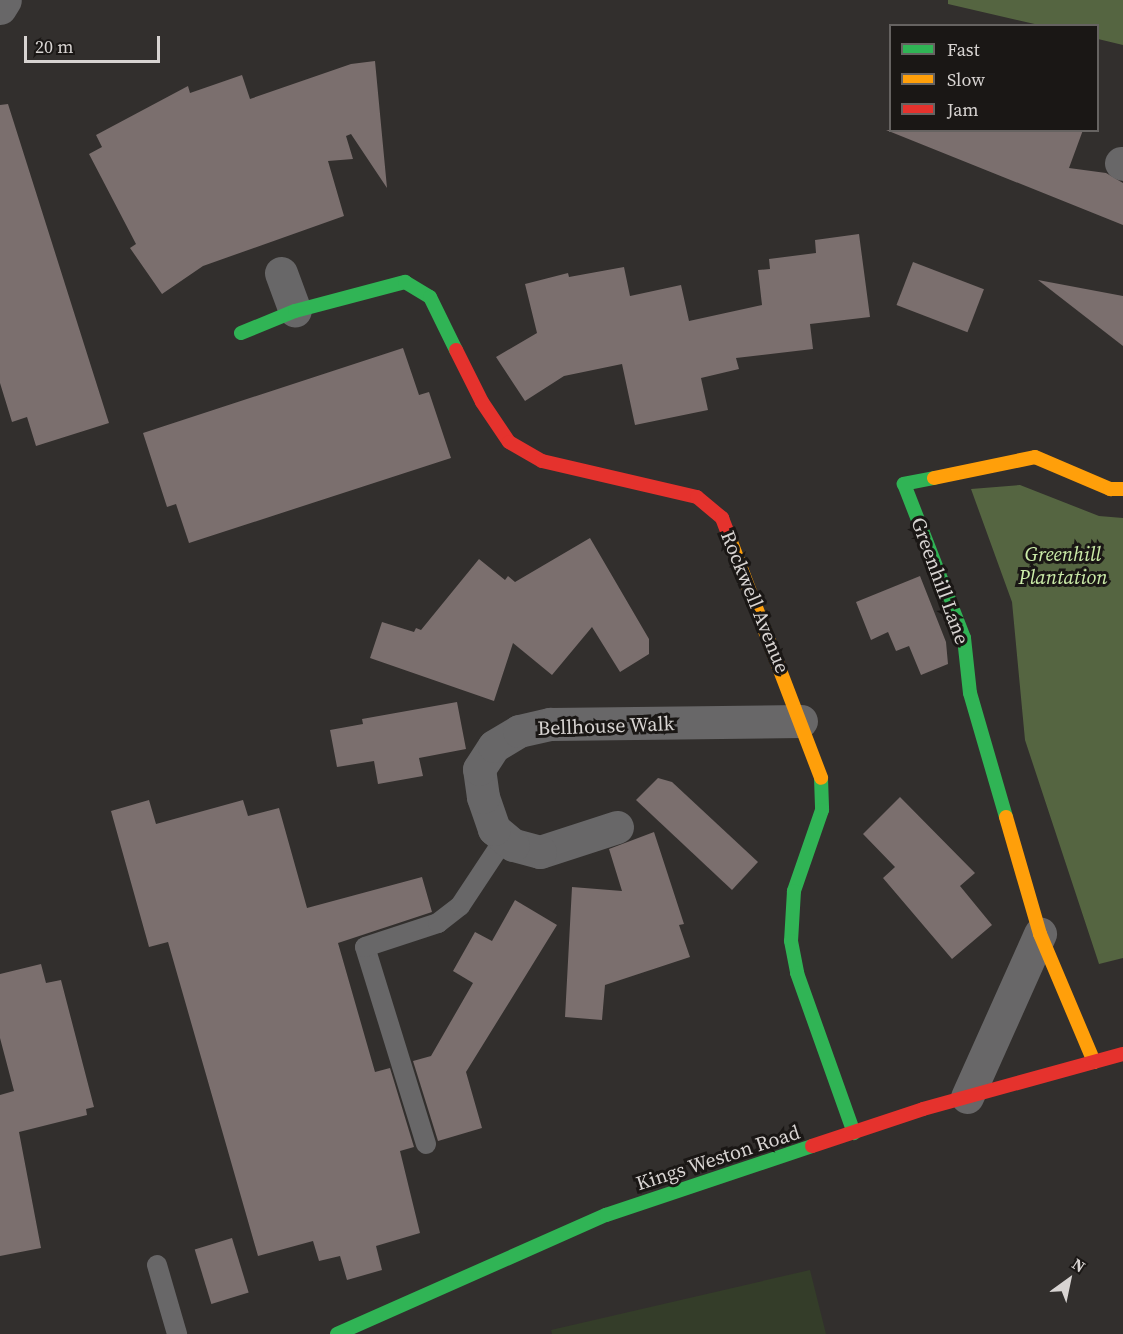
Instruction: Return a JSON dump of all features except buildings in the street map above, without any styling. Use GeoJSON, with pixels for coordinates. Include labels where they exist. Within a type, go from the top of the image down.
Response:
{"type":"FeatureCollection","features":[{"type":"Feature","properties":{"kind":"street"},"geometry":{"type":"LineString","coordinates":[[0,8],[5,0]]}},
{"type":"Feature","properties":{"kind":"street"},"geometry":{"type":"LineString","coordinates":[[281,273],[295,311]]}},
{"type":"Feature","properties":{"kind":"street","name":"Rockwell Avenue"},"geometry":{"type":"LineString","coordinates":[[241,333],[295,311],[392,282],[418,287],[430,297],[482,402],[508,442],[542,461],[682,492],[709,505],[733,540],[801,721],[824,798],[794,891],[791,941],[797,973],[854,1133]]}},
{"type":"Feature","properties":{"kind":"street","name":"Greenhill Lane"},"geometry":{"type":"LineString","coordinates":[[1094,1062],[1040,934],[970,693],[964,638],[904,484],[1035,457],[1110,489],[1123,489]]}},
{"type":"Feature","properties":{"kind":"street","name":"Bellhouse Walk"},"geometry":{"type":"LineString","coordinates":[[505,838],[494,829],[483,797],[479,769],[494,746],[519,731],[550,724],[801,721]]}},
{"type":"Feature","properties":{"kind":"street"},"geometry":{"type":"LineString","coordinates":[[505,838],[513,845],[540,852],[617,827]]}},
{"type":"Feature","properties":{"kind":"street"},"geometry":{"type":"LineString","coordinates":[[968,1097],[1040,934]]}},
{"type":"Feature","properties":{"kind":"street","name":"Kings Weston Road"},"geometry":{"type":"LineString","coordinates":[[337,1334],[372,1327],[606,1215],[968,1097],[1123,1054]]}},
{"type":"Feature","properties":{"kind":"lane"},"geometry":{"type":"LineString","coordinates":[[426,1143],[365,947],[438,923],[460,906],[505,838]]}},
{"type":"Feature","properties":{"kind":"lane"},"geometry":{"type":"LineString","coordinates":[[157,1265],[177,1334]]}},
{"type":"Feature","properties":{"kind":"green space"},"geometry":{"type":"Polygon","coordinates":[[[948,0],[1123,0],[1123,45],[1099,39],[1099,24],[1035,24],[948,4],[948,0]]]}},
{"type":"Feature","properties":{"kind":"green space","name":"Greenhill Plantation"},"geometry":{"type":"Polygon","coordinates":[[[1020,485],[1099,516],[1123,518],[1123,958],[1099,964],[1025,740],[1012,602],[971,489],[1020,485]]]}},
{"type":"Feature","properties":{"kind":"green space"},"geometry":{"type":"Polygon","coordinates":[[[810,1270],[826,1334],[552,1334],[551,1330],[810,1270]]]}},
{"type":"Feature","properties":{"kind":"traffic: fast"},"geometry":{"type":"LineString","coordinates":[[241,333],[295,311],[405,282],[430,297],[456,350]]}},
{"type":"Feature","properties":{"kind":"traffic: fast"},"geometry":{"type":"LineString","coordinates":[[934,478],[904,484],[964,638],[970,693],[1006,817]]}},
{"type":"Feature","properties":{"kind":"traffic: fast"},"geometry":{"type":"LineString","coordinates":[[821,778],[822,810],[794,891],[791,941],[797,973],[854,1133]]}},
{"type":"Feature","properties":{"kind":"traffic: fast"},"geometry":{"type":"LineString","coordinates":[[337,1334],[606,1215],[812,1146]]}},
{"type":"Feature","properties":{"kind":"traffic: slow"},"geometry":{"type":"LineString","coordinates":[[934,478],[1035,457],[1110,489],[1123,489]]}},
{"type":"Feature","properties":{"kind":"traffic: slow"},"geometry":{"type":"LineString","coordinates":[[728,534],[821,778]]}},
{"type":"Feature","properties":{"kind":"traffic: slow"},"geometry":{"type":"LineString","coordinates":[[1006,817],[1040,934],[1094,1062]]}},
{"type":"Feature","properties":{"kind":"traffic: jam"},"geometry":{"type":"LineString","coordinates":[[456,350],[482,402],[509,442],[542,461],[697,497],[722,518],[728,534]]}},
{"type":"Feature","properties":{"kind":"traffic: jam"},"geometry":{"type":"LineString","coordinates":[[812,1146],[923,1109],[1123,1054]]}}]}
